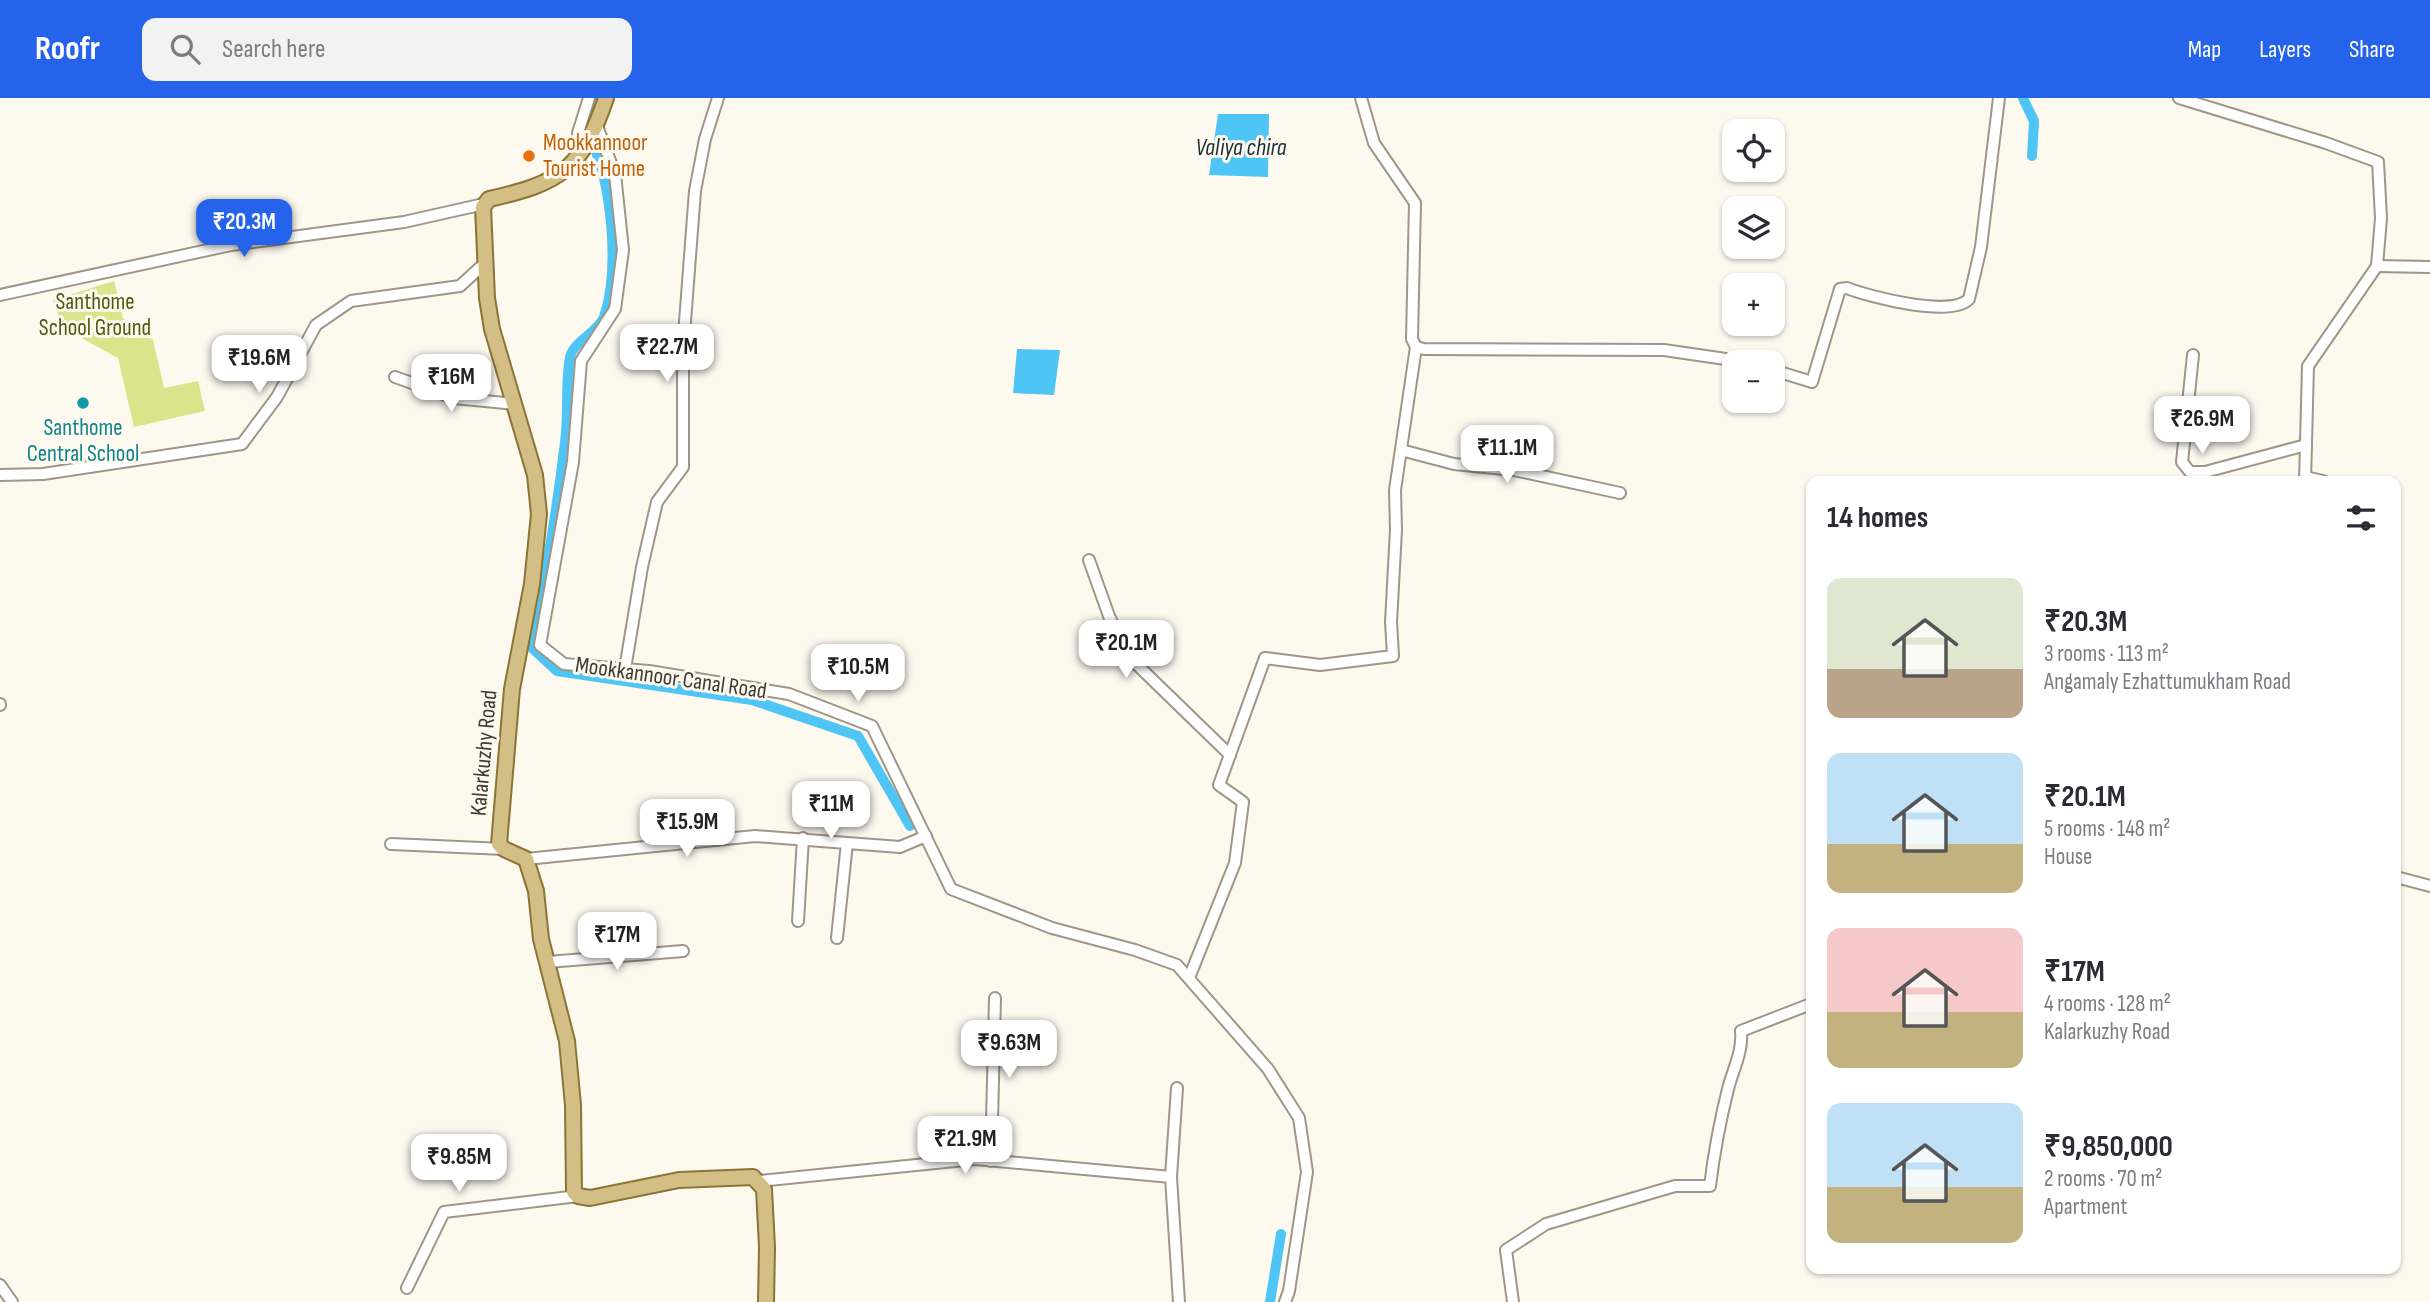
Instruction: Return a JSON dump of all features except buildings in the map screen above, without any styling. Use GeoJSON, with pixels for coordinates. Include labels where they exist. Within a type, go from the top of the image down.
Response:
{"type":"FeatureCollection","features":[{"type":"Feature","properties":{"kind":"main road"},"geometry":{"type":"LineString","coordinates":[[484,204],[489,199],[528,190],[552,179],[590,140],[606,98]]}},
{"type":"Feature","properties":{"kind":"main road","name":"Kalarkuzhy Road"},"geometry":{"type":"LineString","coordinates":[[484,204],[485,263],[492,329],[535,475],[539,514],[534,572],[512,689],[499,836],[504,849],[526,859]]}},
{"type":"Feature","properties":{"kind":"main road"},"geometry":{"type":"LineString","coordinates":[[526,859],[536,891],[541,939],[567,1041],[573,1105],[573,1185],[578,1196],[590,1198],[679,1180],[743,1175],[760,1181],[764,1189],[767,1247],[766,1302]]}},
{"type":"Feature","properties":{"kind":"street"},"geometry":{"type":"LineString","coordinates":[[589,98],[578,133],[590,140]]}},
{"type":"Feature","properties":{"kind":"street"},"geometry":{"type":"LineString","coordinates":[[625,669],[642,567],[657,502],[683,467],[683,348],[695,191],[705,139],[718,98]]}},
{"type":"Feature","properties":{"kind":"street"},"geometry":{"type":"LineString","coordinates":[[1189,978],[1236,863],[1243,802],[1219,785],[1265,658],[1320,665],[1394,656],[1391,622],[1395,490],[1416,347],[1412,339],[1415,203],[1374,143],[1361,98]]}},
{"type":"Feature","properties":{"kind":"street"},"geometry":{"type":"LineString","coordinates":[[1785,374],[1812,382],[1840,289],[1847,288],[1905,302],[1950,307],[1964,304],[1969,299],[1981,247],[1999,98]]}},
{"type":"Feature","properties":{"kind":"street"},"geometry":{"type":"LineString","coordinates":[[2179,98],[2326,143],[2378,162],[2381,218],[2376,266],[2308,366],[2305,476]]}},
{"type":"Feature","properties":{"kind":"street","name":"Mookkannoor Canal Road"},"geometry":{"type":"LineString","coordinates":[[590,140],[615,174],[623,250],[615,309],[581,361],[573,463],[540,645],[564,664],[625,669],[789,694],[873,726],[951,889],[1052,928],[1177,965],[1268,1069],[1299,1118],[1307,1172],[1292,1279],[1284,1302]]}},
{"type":"Feature","properties":{"kind":"street"},"geometry":{"type":"LineString","coordinates":[[0,295],[231,245],[404,222],[484,204]]}},
{"type":"Feature","properties":{"kind":"street"},"geometry":{"type":"LineString","coordinates":[[0,475],[43,474],[242,444],[277,397],[316,325],[351,301],[460,286],[485,263]]}},
{"type":"Feature","properties":{"kind":"street"},"geometry":{"type":"LineString","coordinates":[[2376,266],[2430,267]]}},
{"type":"Feature","properties":{"kind":"street"},"geometry":{"type":"LineString","coordinates":[[1416,347],[1664,350],[1722,358]]}},
{"type":"Feature","properties":{"kind":"street"},"geometry":{"type":"LineString","coordinates":[[2193,355],[2182,463],[2190,472],[2205,472],[2306,445]]}},
{"type":"Feature","properties":{"kind":"street"},"geometry":{"type":"LineString","coordinates":[[395,377],[454,398],[515,404]]}},
{"type":"Feature","properties":{"kind":"street"},"geometry":{"type":"LineString","coordinates":[[1401,450],[1454,464],[1514,470],[1620,493]]}},
{"type":"Feature","properties":{"kind":"street"},"geometry":{"type":"LineString","coordinates":[[1089,560],[1108,616],[1128,656],[1230,755]]}},
{"type":"Feature","properties":{"kind":"street"},"geometry":{"type":"LineString","coordinates":[[526,859],[755,836],[900,847],[926,836]]}},
{"type":"Feature","properties":{"kind":"street"},"geometry":{"type":"LineString","coordinates":[[798,921],[803,838]]}},
{"type":"Feature","properties":{"kind":"street"},"geometry":{"type":"LineString","coordinates":[[838,938],[847,843]]}},
{"type":"Feature","properties":{"kind":"street"},"geometry":{"type":"LineString","coordinates":[[391,844],[504,849]]}},
{"type":"Feature","properties":{"kind":"street"},"geometry":{"type":"LineString","coordinates":[[2401,878],[2430,886]]}},
{"type":"Feature","properties":{"kind":"street"},"geometry":{"type":"LineString","coordinates":[[548,962],[683,951]]}},
{"type":"Feature","properties":{"kind":"street"},"geometry":{"type":"LineString","coordinates":[[991,1161],[995,998]]}},
{"type":"Feature","properties":{"kind":"street"},"geometry":{"type":"LineString","coordinates":[[1513,1302],[1506,1250],[1546,1224],[1675,1186],[1710,1186],[1720,1119],[1742,1046],[1741,1031],[1806,1006]]}},
{"type":"Feature","properties":{"kind":"street"},"geometry":{"type":"LineString","coordinates":[[1177,1088],[1171,1177],[1179,1302]]}},
{"type":"Feature","properties":{"kind":"street"},"geometry":{"type":"LineString","coordinates":[[760,1181],[975,1159],[1171,1177]]}},
{"type":"Feature","properties":{"kind":"street"},"geometry":{"type":"LineString","coordinates":[[407,1288],[444,1212],[578,1196]]}},
{"type":"Feature","properties":{"kind":"street"},"geometry":{"type":"LineString","coordinates":[[0,1285],[12,1302]]}},
{"type":"Feature","properties":{"kind":"green space","name":"Santhome School Ground"},"geometry":{"type":"Polygon","coordinates":[[[114,281],[123,318],[153,340],[164,388],[198,381],[205,411],[134,427],[118,358],[63,328],[53,300],[114,281]]]}},
{"type":"Feature","properties":{"kind":"water","name":"Valiya chira"},"geometry":{"type":"Polygon","coordinates":[[[1218,114],[1269,114],[1268,177],[1209,175],[1218,114]]]}},
{"type":"Feature","properties":{"kind":"water"},"geometry":{"type":"Polygon","coordinates":[[[1017,349],[1060,350],[1054,395],[1013,393],[1017,349]]]}},
{"type":"Feature","properties":{"kind":"waterway"},"geometry":{"type":"LineString","coordinates":[[590,140],[585,130],[596,98]]}},
{"type":"Feature","properties":{"kind":"waterway"},"geometry":{"type":"LineString","coordinates":[[2023,98],[2034,121],[2032,156]]}},
{"type":"Feature","properties":{"kind":"waterway"},"geometry":{"type":"LineString","coordinates":[[591,140],[609,203],[612,276],[604,317],[576,346],[570,357],[566,431],[558,493],[530,646],[557,671],[752,700],[858,736],[910,826]]}},
{"type":"Feature","properties":{"kind":"waterway"},"geometry":{"type":"LineString","coordinates":[[1270,1302],[1281,1234]]}},
{"type":"Feature","properties":{"kind":"place","name":"Mookkannoor Tourist Home"},"geometry":{"type":"Point","coordinates":[529,156]}},
{"type":"Feature","properties":{"kind":"place","name":"Santhome Central School"},"geometry":{"type":"Point","coordinates":[83,403]}}]}
